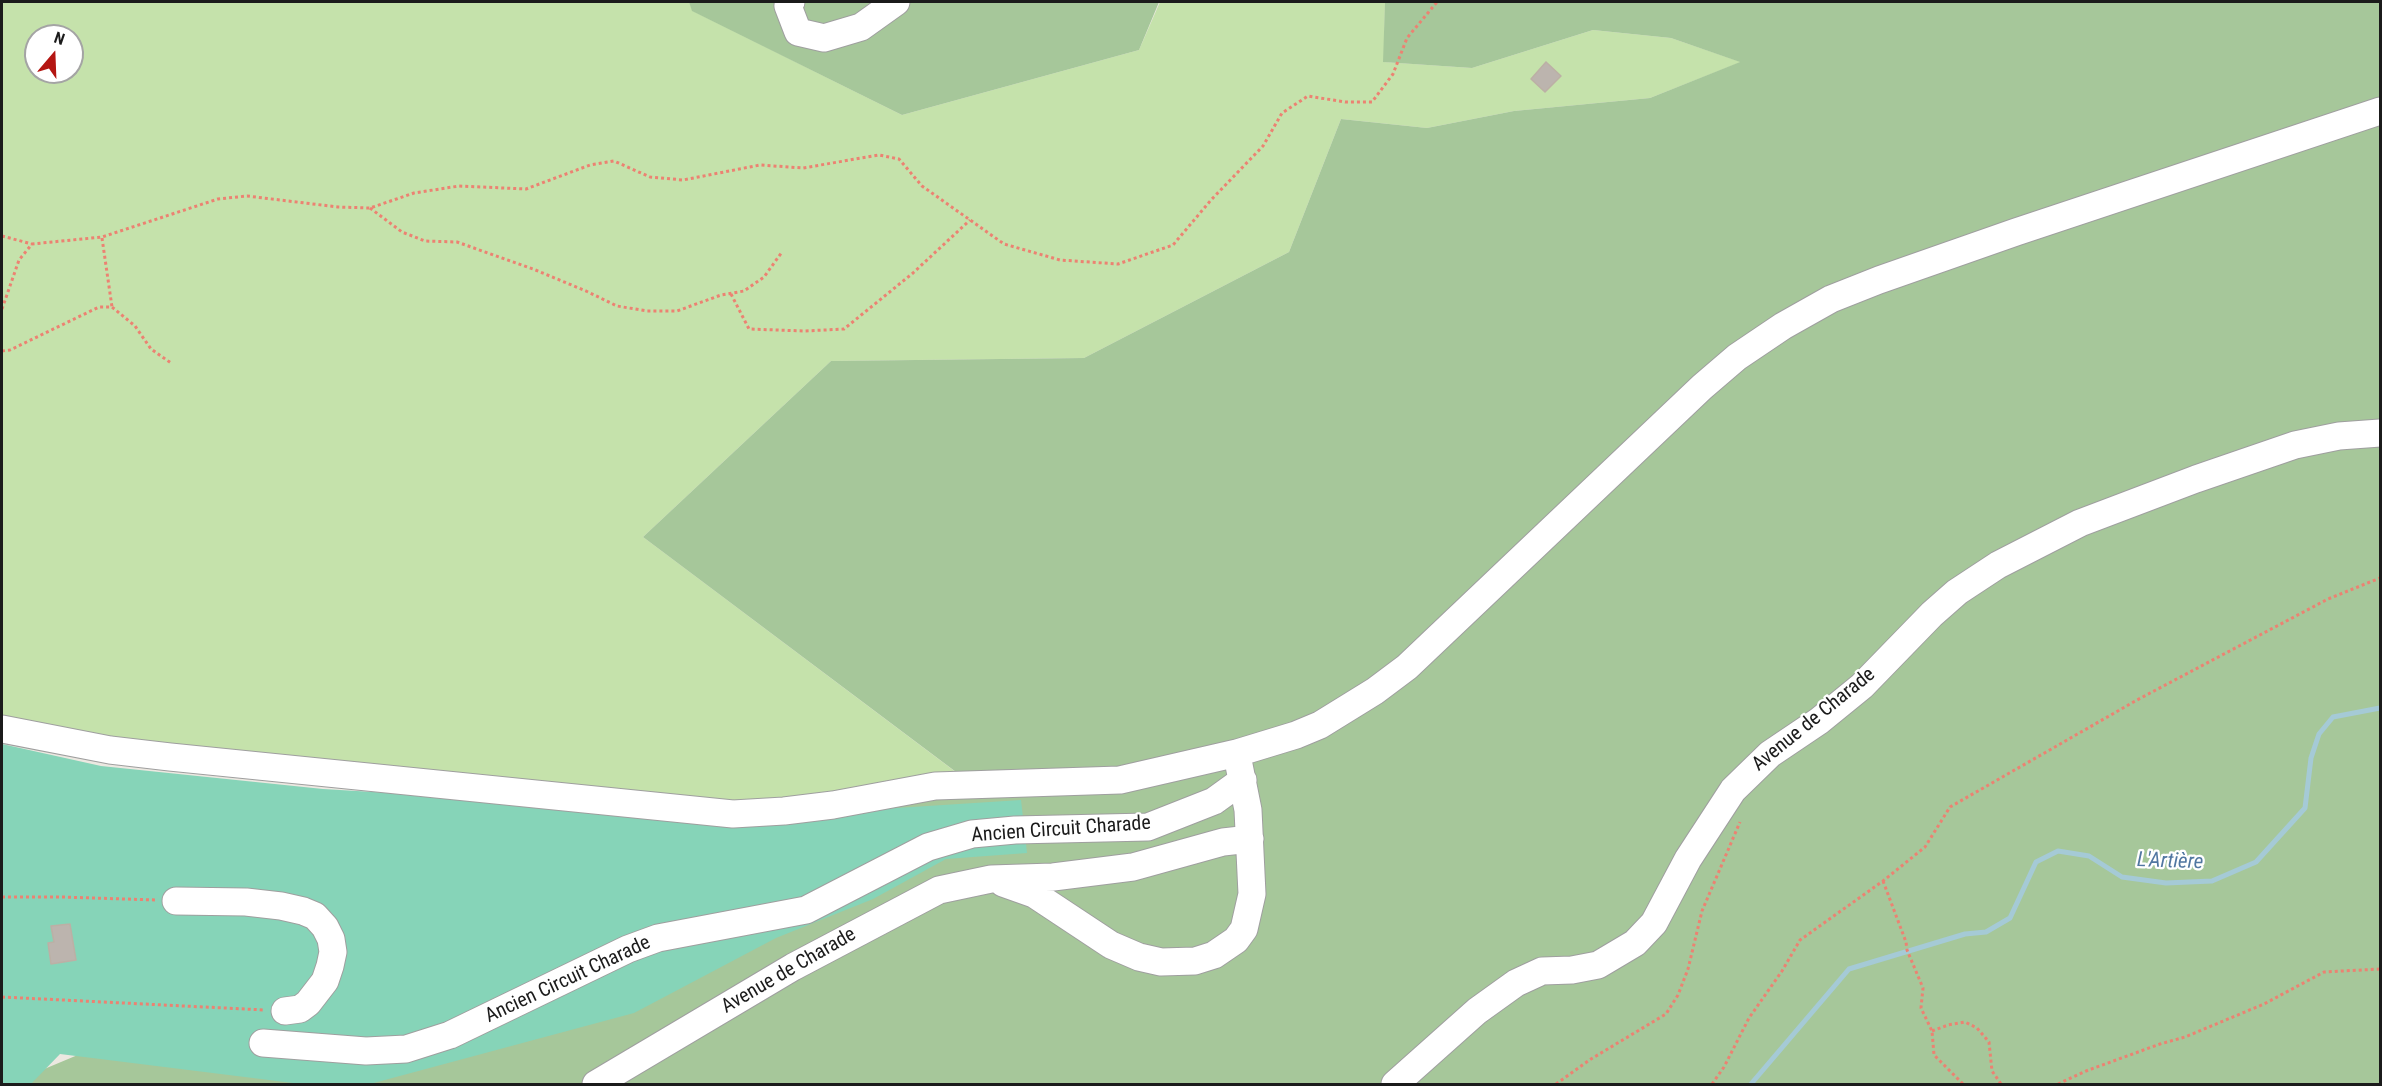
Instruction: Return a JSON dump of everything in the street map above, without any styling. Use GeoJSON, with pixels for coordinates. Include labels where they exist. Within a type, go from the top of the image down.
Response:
{"type":"FeatureCollection","features":[{"type":"Feature","properties":{"kind":"street"},"geometry":{"type":"LineString","coordinates":[[791,2],[788,6],[798,32],[824,38],[861,27],[896,2]]}},
{"type":"Feature","properties":{"kind":"street"},"geometry":{"type":"LineString","coordinates":[[2,729],[110,750],[170,758],[733,814],[784,812],[935,786],[968,783],[1120,780],[1237,753],[1296,735],[1320,725],[1375,691],[1407,667],[1702,387],[1737,357],[1783,326],[1831,299],[2027,228],[2380,111]]}},
{"type":"Feature","properties":{"kind":"street","name":"Avenue de Charade"},"geometry":{"type":"LineString","coordinates":[[1395,1084],[1477,1011],[1516,983],[1542,970],[1572,970],[1598,965],[1635,943],[1654,923],[1688,859],[1711,822],[1733,790],[1749,773],[1770,754],[1819,721],[1862,686],[1932,614],[1965,587],[1998,565],[2080,523],[2196,479],[2295,445],[2339,436],[2380,433]]}},
{"type":"Feature","properties":{"kind":"street"},"geometry":{"type":"LineString","coordinates":[[991,879],[1034,894],[1102,940],[1139,957],[1161,962],[1195,961],[1214,955],[1236,940],[1244,929],[1252,894],[1250,839],[1243,780],[1237,753]]}},
{"type":"Feature","properties":{"kind":"street","name":"Ancien Circuit Charade"},"geometry":{"type":"LineString","coordinates":[[263,1043],[366,1051],[406,1049],[450,1035],[628,949],[658,938],[806,910],[928,847],[972,834],[1015,830],[1148,827],[1214,801],[1243,780]]}},
{"type":"Feature","properties":{"kind":"street","name":"Avenue de Charade"},"geometry":{"type":"LineString","coordinates":[[596,1084],[793,967],[939,890],[991,879],[1053,878],[1133,867],[1223,842],[1250,839]]}},
{"type":"Feature","properties":{"kind":"street"},"geometry":{"type":"LineString","coordinates":[[176,901],[246,902],[281,906],[315,916],[325,927],[331,939],[333,952],[330,966],[325,981],[308,1003],[300,1009],[285,1011]]}},
{"type":"Feature","properties":{"kind":"path"},"geometry":{"type":"LineString","coordinates":[[2,236],[32,244],[102,237],[218,199],[247,196],[338,207],[370,208],[414,193],[459,186],[526,189],[590,165],[614,161],[650,177],[683,180],[760,165],[803,168],[879,155],[899,159],[922,186],[1004,244],[1060,260],[1118,264],[1173,245],[1211,200],[1263,146],[1282,113],[1308,96],[1344,102],[1372,102],[1393,74],[1407,38],[1437,2]]}},
{"type":"Feature","properties":{"kind":"path"},"geometry":{"type":"LineString","coordinates":[[370,208],[402,232],[425,241],[457,242],[576,286],[617,306],[647,311],[677,311],[720,295],[744,291],[764,277],[782,252]]}},
{"type":"Feature","properties":{"kind":"path"},"geometry":{"type":"LineString","coordinates":[[731,294],[749,329],[805,331],[844,329],[913,273],[970,220]]}},
{"type":"Feature","properties":{"kind":"path"},"geometry":{"type":"LineString","coordinates":[[102,237],[112,308]]}},
{"type":"Feature","properties":{"kind":"path"},"geometry":{"type":"LineString","coordinates":[[2,309],[19,260],[32,244]]}},
{"type":"Feature","properties":{"kind":"path"},"geometry":{"type":"LineString","coordinates":[[2,351],[10,350],[99,307],[112,308],[135,326],[151,349],[171,363]]}},
{"type":"Feature","properties":{"kind":"path"},"geometry":{"type":"LineString","coordinates":[[1712,1084],[1724,1067],[1749,1018],[1782,971],[1800,940],[1925,847],[1950,807],[2137,700],[2328,599],[2380,578]]}},
{"type":"Feature","properties":{"kind":"path"},"geometry":{"type":"LineString","coordinates":[[1556,1084],[1591,1059],[1666,1014],[1678,995],[1688,969],[1702,911],[1745,813]]}},
{"type":"Feature","properties":{"kind":"path"},"geometry":{"type":"LineString","coordinates":[[1882,881],[1923,987],[1921,1008],[1932,1031],[1934,1055],[1963,1084]]}},
{"type":"Feature","properties":{"kind":"path"},"geometry":{"type":"LineString","coordinates":[[2,897],[176,901]]}},
{"type":"Feature","properties":{"kind":"path"},"geometry":{"type":"LineString","coordinates":[[2058,1084],[2086,1071],[2185,1037],[2264,1004],[2324,972],[2380,969]]}},
{"type":"Feature","properties":{"kind":"path"},"geometry":{"type":"LineString","coordinates":[[2,997],[285,1011]]}},
{"type":"Feature","properties":{"kind":"path"},"geometry":{"type":"LineString","coordinates":[[1932,1031],[1948,1024],[1965,1022],[1977,1028],[1989,1041],[1992,1071],[2001,1084]]}},
{"type":"Feature","properties":{"kind":"green space"},"geometry":{"type":"Polygon","coordinates":[[[2,2],[689,2],[693,11],[902,115],[1139,50],[1160,2],[1385,2],[1384,62],[1472,68],[1593,30],[1671,38],[1741,62],[1650,98],[1514,111],[1427,128],[1341,119],[1289,252],[1084,358],[831,361],[643,537],[977,788],[746,813],[2,729],[2,2]]]}},
{"type":"Feature","properties":{"kind":"green space"},"geometry":{"type":"Polygon","coordinates":[[[689,2],[1159,2],[1139,50],[902,115],[692,11],[689,2]]]}},
{"type":"Feature","properties":{"kind":"green space"},"geometry":{"type":"Polygon","coordinates":[[[1385,2],[2380,2],[2380,1084],[27,1084],[30,1075],[92,1049],[578,806],[772,820],[976,787],[643,537],[831,361],[1084,358],[1289,252],[1341,119],[1427,128],[1514,111],[1650,98],[1740,62],[1671,38],[1593,30],[1472,68],[1383,62],[1385,2]]]}},
{"type":"Feature","properties":{"kind":"green space"},"geometry":{"type":"Polygon","coordinates":[[[2,744],[101,766],[323,789],[441,796],[686,823],[775,825],[881,809],[1021,800],[1027,853],[946,859],[873,899],[776,938],[634,1013],[370,1084],[301,1084],[60,1054],[31,1084],[2,1084],[2,744]]]}},
{"type":"Feature","properties":{"kind":"building"},"geometry":{"type":"Polygon","coordinates":[[[1546,62],[1561,76],[1545,92],[1531,79],[1546,62]]]}},
{"type":"Feature","properties":{"kind":"building"},"geometry":{"type":"Polygon","coordinates":[[[70,924],[76,960],[51,964],[48,943],[54,942],[51,926],[70,924]]]}},
{"type":"Feature","properties":{"kind":"waterway","name":"L'Artière"},"geometry":{"type":"LineString","coordinates":[[1751,1084],[1849,969],[1965,934],[1986,932],[2010,918],[2036,862],[2058,851],[2089,856],[2122,877],[2166,883],[2212,881],[2256,862],[2305,808],[2311,758],[2319,734],[2333,717],[2380,708]]}}]}
